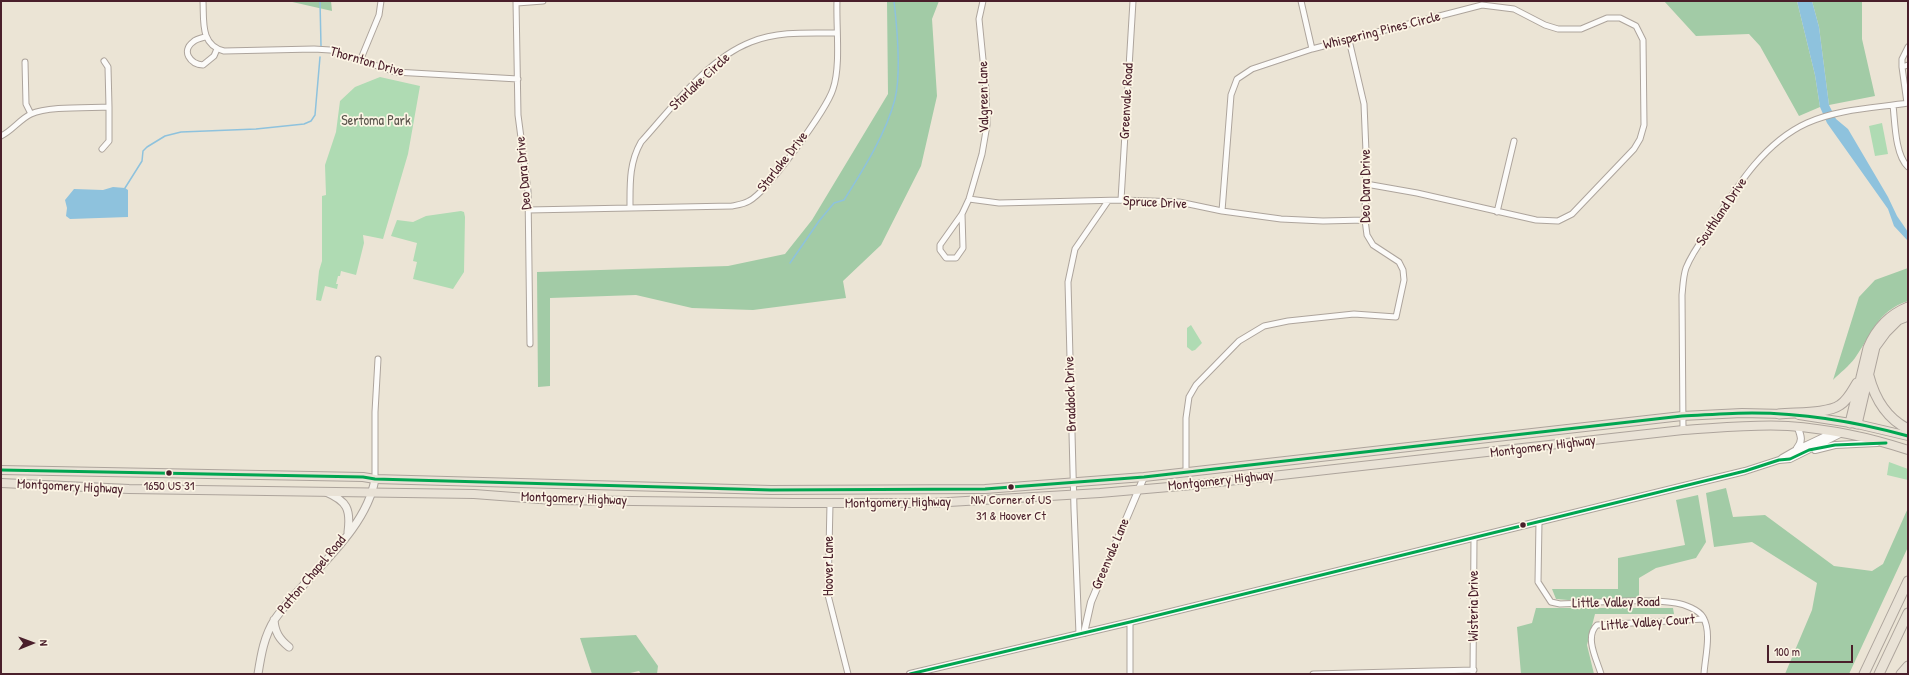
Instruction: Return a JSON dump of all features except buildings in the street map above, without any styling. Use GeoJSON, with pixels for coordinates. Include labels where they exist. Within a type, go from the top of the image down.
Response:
{"type":"FeatureCollection","features":[{"type":"Feature","properties":{"kind":"highway"},"geometry":{"type":"LineString","coordinates":[[1854,423],[1865,375],[1868,348],[1877,331],[1888,318],[1908,307]]}},
{"type":"Feature","properties":{"kind":"highway"},"geometry":{"type":"LineString","coordinates":[[1778,414],[1824,410],[1839,406],[1849,396],[1865,375],[1875,347],[1886,332],[1898,320],[1908,316]]}},
{"type":"Feature","properties":{"kind":"highway"},"geometry":{"type":"LineString","coordinates":[[1865,375],[1885,412],[1896,423],[1908,429]]}},
{"type":"Feature","properties":{"kind":"highway"},"geometry":{"type":"LineString","coordinates":[[1864,674],[1908,581]]}},
{"type":"Feature","properties":{"kind":"highway"},"geometry":{"type":"LineString","coordinates":[[1879,674],[1908,613]]}},
{"type":"Feature","properties":{"kind":"highway"},"geometry":{"type":"LineString","coordinates":[[1901,674],[1908,666]]}},
{"type":"Feature","properties":{"kind":"main road","name":"Montgomery Highway"},"geometry":{"type":"LineString","coordinates":[[1,470],[293,477],[363,477],[375,479],[771,490],[888,491],[985,489],[1144,477],[1682,416],[1742,413],[1778,414],[1854,423],[1908,436]]}},
{"type":"Feature","properties":{"kind":"main road"},"geometry":{"type":"LineString","coordinates":[[1839,432],[1854,423]]}},
{"type":"Feature","properties":{"kind":"main road","name":"Montgomery Highway"},"geometry":{"type":"LineString","coordinates":[[1,483],[80,488],[474,494],[553,500],[830,504],[932,503],[1138,490],[1451,457],[1683,430],[1746,426],[1798,428],[1839,432],[1886,443],[1908,450]]}},
{"type":"Feature","properties":{"kind":"main road","name":"Patton Chapel Road"},"geometry":{"type":"LineString","coordinates":[[258,674],[262,645],[274,620],[348,534],[373,492],[375,479]]}},
{"type":"Feature","properties":{"kind":"main road"},"geometry":{"type":"LineString","coordinates":[[324,492],[339,498],[345,504],[349,523],[348,534]]}},
{"type":"Feature","properties":{"kind":"main road"},"geometry":{"type":"LineString","coordinates":[[274,620],[275,629],[278,636],[289,646]]}},
{"type":"Feature","properties":{"kind":"street"},"geometry":{"type":"LineString","coordinates":[[203,1],[205,37],[217,49],[214,56],[203,65],[193,63],[188,55],[189,46],[194,41],[205,37]]}},
{"type":"Feature","properties":{"kind":"street"},"geometry":{"type":"LineString","coordinates":[[360,61],[379,15],[381,1]]}},
{"type":"Feature","properties":{"kind":"street"},"geometry":{"type":"LineString","coordinates":[[516,2],[543,1]]}},
{"type":"Feature","properties":{"kind":"street","name":"Starlake Drive"},"geometry":{"type":"LineString","coordinates":[[528,210],[732,206],[750,201],[766,187],[824,109],[833,89],[837,71],[837,1]]}},
{"type":"Feature","properties":{"kind":"street","name":"Valgreen Lane"},"geometry":{"type":"LineString","coordinates":[[962,214],[963,248],[956,258],[946,258],[940,250],[940,245],[962,214],[969,199],[982,154],[987,125],[986,90],[979,19],[983,1]]}},
{"type":"Feature","properties":{"kind":"street","name":"Greenvale Road"},"geometry":{"type":"LineString","coordinates":[[1121,200],[1133,1]]}},
{"type":"Feature","properties":{"kind":"street"},"geometry":{"type":"LineString","coordinates":[[1301,1],[1312,49]]}},
{"type":"Feature","properties":{"kind":"street","name":"Deo Dara Drive"},"geometry":{"type":"LineString","coordinates":[[516,2],[518,115],[527,180],[530,344]]}},
{"type":"Feature","properties":{"kind":"street","name":"Whispering Pines Circle"},"geometry":{"type":"LineString","coordinates":[[1222,211],[1230,95],[1234,84],[1241,76],[1252,69],[1312,49],[1481,3],[1514,9],[1545,25],[1558,29],[1581,29],[1607,18],[1620,18],[1636,26],[1643,40],[1644,125],[1640,139],[1634,149],[1572,214],[1558,221],[1536,220],[1417,193],[1366,184]]}},
{"type":"Feature","properties":{"kind":"street","name":"Starlake Circle"},"geometry":{"type":"LineString","coordinates":[[630,207],[630,174],[635,152],[641,142],[692,86],[717,62],[733,50],[752,41],[788,34],[836,33]]}},
{"type":"Feature","properties":{"kind":"street","name":"Deo Dara Drive"},"geometry":{"type":"LineString","coordinates":[[1186,473],[1186,418],[1188,398],[1196,385],[1239,340],[1264,326],[1288,321],[1354,314],[1396,317],[1404,280],[1404,270],[1399,262],[1373,245],[1367,235],[1365,220],[1366,184],[1364,104],[1349,40]]}},
{"type":"Feature","properties":{"kind":"street"},"geometry":{"type":"LineString","coordinates":[[1907,103],[1902,59],[1908,46]]}},
{"type":"Feature","properties":{"kind":"street","name":"Thornton Drive"},"geometry":{"type":"LineString","coordinates":[[217,49],[224,51],[330,50],[395,72],[518,79]]}},
{"type":"Feature","properties":{"kind":"street"},"geometry":{"type":"LineString","coordinates":[[102,149],[109,141],[108,67],[104,61]]}},
{"type":"Feature","properties":{"kind":"street"},"geometry":{"type":"LineString","coordinates":[[25,62],[26,104],[30,114]]}},
{"type":"Feature","properties":{"kind":"street"},"geometry":{"type":"LineString","coordinates":[[1902,67],[1908,64]]}},
{"type":"Feature","properties":{"kind":"street","name":"Southland Drive"},"geometry":{"type":"LineString","coordinates":[[1683,430],[1682,296],[1686,269],[1693,254],[1720,214],[1760,157],[1784,136],[1806,124],[1824,117],[1907,103]]}},
{"type":"Feature","properties":{"kind":"street"},"geometry":{"type":"LineString","coordinates":[[1894,105],[1899,151],[1902,160],[1908,166]]}},
{"type":"Feature","properties":{"kind":"street"},"geometry":{"type":"LineString","coordinates":[[1,136],[8,133],[30,114],[44,110],[109,107]]}},
{"type":"Feature","properties":{"kind":"street"},"geometry":{"type":"LineString","coordinates":[[1498,212],[1514,141]]}},
{"type":"Feature","properties":{"kind":"street","name":"Spruce Drive"},"geometry":{"type":"LineString","coordinates":[[969,199],[999,203],[1121,200],[1179,202],[1222,211],[1280,219],[1323,221],[1365,220]]}},
{"type":"Feature","properties":{"kind":"street","name":"Braddock Drive"},"geometry":{"type":"LineString","coordinates":[[1078,598],[1073,495],[1068,282],[1076,249],[1108,201]]}},
{"type":"Feature","properties":{"kind":"street"},"geometry":{"type":"LineString","coordinates":[[375,479],[375,412],[378,359]]}},
{"type":"Feature","properties":{"kind":"street"},"geometry":{"type":"LineString","coordinates":[[1796,450],[1801,443],[1801,435],[1798,428]]}},
{"type":"Feature","properties":{"kind":"street"},"geometry":{"type":"LineString","coordinates":[[910,674],[1130,622],[1745,471],[1779,460],[1796,450],[1839,432]]}},
{"type":"Feature","properties":{"kind":"street"},"geometry":{"type":"LineString","coordinates":[[1779,460],[1790,459],[1809,450],[1839,432]]}},
{"type":"Feature","properties":{"kind":"street"},"geometry":{"type":"LineString","coordinates":[[1809,450],[1853,443],[1886,443]]}},
{"type":"Feature","properties":{"kind":"street","name":"Greenvale Lane"},"geometry":{"type":"LineString","coordinates":[[1082,633],[1093,597],[1144,477]]}},
{"type":"Feature","properties":{"kind":"street","name":"Hoover Lane"},"geometry":{"type":"LineString","coordinates":[[830,504],[828,595],[848,674]]}},
{"type":"Feature","properties":{"kind":"street","name":"Little Valley Road"},"geometry":{"type":"LineString","coordinates":[[1539,521],[1538,582],[1552,602],[1560,604],[1678,603],[1690,607],[1704,619]]}},
{"type":"Feature","properties":{"kind":"street","name":"Wisteria Drive"},"geometry":{"type":"LineString","coordinates":[[1474,538],[1474,672]]}},
{"type":"Feature","properties":{"kind":"street","name":"Greenvale Lane"},"geometry":{"type":"LineString","coordinates":[[1078,598],[1082,633]]}},
{"type":"Feature","properties":{"kind":"street"},"geometry":{"type":"LineString","coordinates":[[1704,619],[1707,629],[1704,674]]}},
{"type":"Feature","properties":{"kind":"street","name":"Little Valley Court"},"geometry":{"type":"LineString","coordinates":[[1601,674],[1590,637],[1592,630],[1597,625],[1704,619]]}},
{"type":"Feature","properties":{"kind":"street"},"geometry":{"type":"LineString","coordinates":[[1130,622],[1130,674]]}},
{"type":"Feature","properties":{"kind":"street"},"geometry":{"type":"LineString","coordinates":[[1312,674],[1474,672]]}},
{"type":"Feature","properties":{"kind":"green space"},"geometry":{"type":"Polygon","coordinates":[[[288,1],[331,1],[332,11],[288,1]]]}},
{"type":"Feature","properties":{"kind":"green space"},"geometry":{"type":"Polygon","coordinates":[[[887,1],[939,1],[932,19],[937,96],[921,166],[881,245],[843,281],[846,298],[753,310],[692,308],[636,295],[550,298],[550,386],[538,387],[537,272],[728,266],[785,254],[812,220],[888,94],[887,1]]]}},
{"type":"Feature","properties":{"kind":"green space"},"geometry":{"type":"Polygon","coordinates":[[[1664,1],[1797,1],[1815,75],[1820,107],[1799,116],[1760,46],[1749,34],[1696,36],[1664,1]]]}},
{"type":"Feature","properties":{"kind":"green space"},"geometry":{"type":"Polygon","coordinates":[[[1812,1],[1862,1],[1862,39],[1875,96],[1829,105],[1819,27],[1812,1]]]}},
{"type":"Feature","properties":{"kind":"green space","name":"Sertoma Park"},"geometry":{"type":"Polygon","coordinates":[[[380,77],[420,86],[408,154],[383,239],[363,235],[364,243],[356,275],[341,271],[336,284],[338,284],[337,289],[325,286],[321,301],[316,300],[319,271],[322,261],[322,196],[326,195],[325,165],[336,132],[340,101],[355,87],[380,77]]]}},
{"type":"Feature","properties":{"kind":"green space"},"geometry":{"type":"Polygon","coordinates":[[[1882,123],[1888,154],[1875,156],[1869,126],[1882,123]]]}},
{"type":"Feature","properties":{"kind":"green space"},"geometry":{"type":"Polygon","coordinates":[[[461,211],[464,212],[465,217],[464,272],[453,289],[413,279],[417,262],[413,261],[417,243],[391,236],[397,220],[413,222],[426,216],[461,211]]]}},
{"type":"Feature","properties":{"kind":"green space"},"geometry":{"type":"Polygon","coordinates":[[[1908,268],[1908,301],[1898,305],[1882,317],[1855,358],[1833,380],[1859,297],[1875,280],[1908,268]]]}},
{"type":"Feature","properties":{"kind":"green space"},"geometry":{"type":"Polygon","coordinates":[[[1191,325],[1202,343],[1192,351],[1187,347],[1187,328],[1191,325]]]}},
{"type":"Feature","properties":{"kind":"green space"},"geometry":{"type":"Polygon","coordinates":[[[1889,462],[1908,469],[1908,480],[1887,475],[1889,462]]]}},
{"type":"Feature","properties":{"kind":"green space"},"geometry":{"type":"Polygon","coordinates":[[[1726,488],[1733,517],[1765,515],[1834,566],[1872,571],[1883,564],[1908,508],[1908,547],[1849,674],[1785,674],[1812,610],[1817,583],[1752,542],[1714,547],[1706,493],[1726,488]]]}},
{"type":"Feature","properties":{"kind":"green space"},"geometry":{"type":"Polygon","coordinates":[[[1698,495],[1706,542],[1696,558],[1656,568],[1639,578],[1639,598],[1556,599],[1552,589],[1618,589],[1618,558],[1685,545],[1676,500],[1698,495]]]}},
{"type":"Feature","properties":{"kind":"green space"},"geometry":{"type":"Polygon","coordinates":[[[1536,608],[1673,608],[1674,614],[1595,614],[1587,645],[1594,674],[1521,674],[1517,627],[1532,623],[1536,608]]]}},
{"type":"Feature","properties":{"kind":"green space"},"geometry":{"type":"Polygon","coordinates":[[[636,635],[658,666],[657,674],[641,674],[639,671],[626,674],[592,674],[580,638],[636,635]]]}},
{"type":"Feature","properties":{"kind":"water"},"geometry":{"type":"Polygon","coordinates":[[[1797,1],[1812,1],[1819,27],[1829,105],[1836,119],[1848,129],[1888,197],[1897,216],[1908,232],[1908,241],[1894,226],[1888,209],[1827,123],[1820,107],[1815,75],[1797,1]]]}},
{"type":"Feature","properties":{"kind":"water"},"geometry":{"type":"Polygon","coordinates":[[[113,187],[125,188],[128,190],[128,217],[70,219],[66,216],[67,208],[65,200],[74,189],[103,190],[113,187]]]}},
{"type":"Feature","properties":{"kind":"waterway"},"geometry":{"type":"LineString","coordinates":[[320,1],[321,46]]}},
{"type":"Feature","properties":{"kind":"waterway"},"geometry":{"type":"LineString","coordinates":[[790,263],[819,221],[834,203],[844,200],[859,176],[886,125],[895,99],[898,77],[894,1]]}},
{"type":"Feature","properties":{"kind":"waterway"},"geometry":{"type":"LineString","coordinates":[[125,188],[142,161],[143,151],[165,136],[181,132],[256,129],[304,124],[311,121],[315,115],[320,57]]}},
{"type":"Feature","properties":{"kind":"transit line"},"geometry":{"type":"LineString","coordinates":[[1,470],[363,477],[375,479],[771,490],[985,489],[1144,477],[1682,416],[1772,413],[1831,419],[1870,426],[1908,436]]}},
{"type":"Feature","properties":{"kind":"transit line"},"geometry":{"type":"LineString","coordinates":[[910,674],[1130,622],[1745,471],[1779,460],[1790,459],[1809,450],[1835,445],[1886,443]]}},
{"type":"Feature","properties":{"kind":"place","name":"1650 US 31"},"geometry":{"type":"Point","coordinates":[169,473]}},
{"type":"Feature","properties":{"kind":"place","name":"NW Corner of US 31 & Hoover Ct"},"geometry":{"type":"Point","coordinates":[1011,487]}}]}
